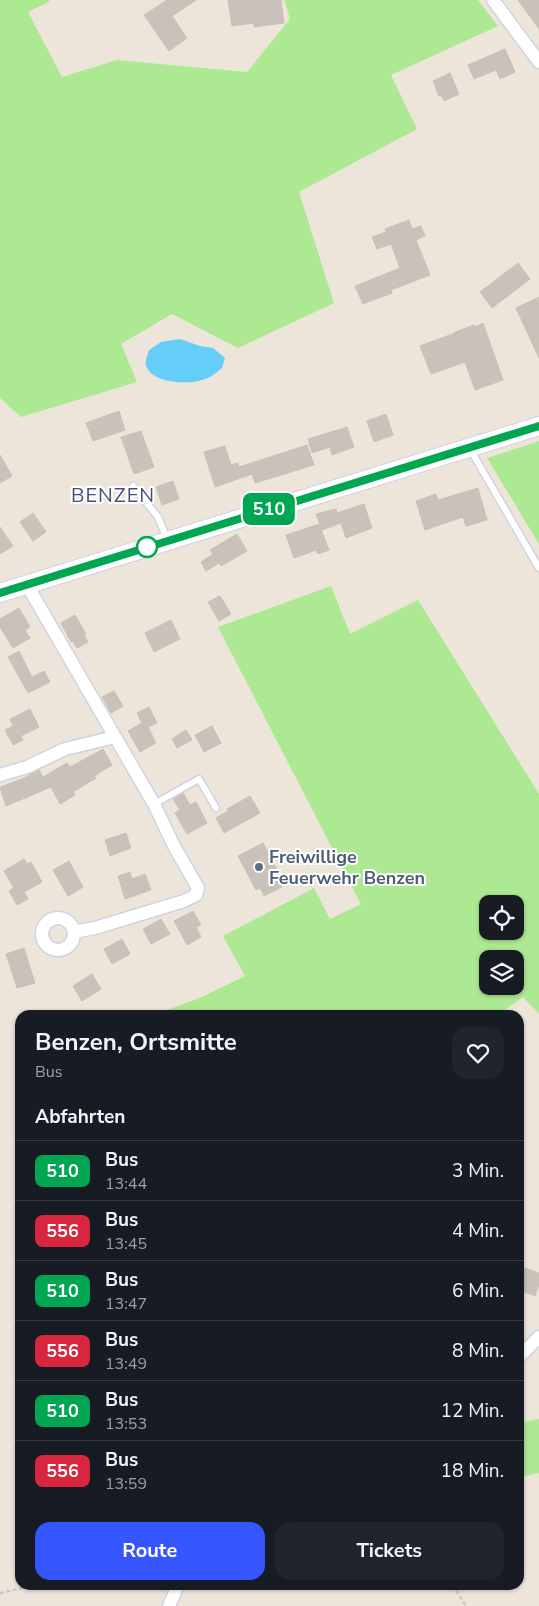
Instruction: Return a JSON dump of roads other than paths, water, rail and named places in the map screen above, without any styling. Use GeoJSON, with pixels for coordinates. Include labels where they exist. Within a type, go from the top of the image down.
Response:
{"type":"FeatureCollection","features":[{"type":"Feature","properties":{"kind":"street"},"geometry":{"type":"LineString","coordinates":[[493,0],[539,62]]}},
{"type":"Feature","properties":{"kind":"street"},"geometry":{"type":"LineString","coordinates":[[0,593],[539,426]]}},
{"type":"Feature","properties":{"kind":"street"},"geometry":{"type":"LineString","coordinates":[[27,585],[154,804],[174,846],[197,885],[198,892],[196,895],[184,900],[95,928],[74,932]]}},
{"type":"Feature","properties":{"kind":"street"},"geometry":{"type":"LineString","coordinates":[[0,775],[27,767],[65,749],[114,737]]}},
{"type":"Feature","properties":{"kind":"street"},"geometry":{"type":"LineString","coordinates":[[524,1352],[539,1337]]}},
{"type":"Feature","properties":{"kind":"street"},"geometry":{"type":"LineString","coordinates":[[169,1606],[176,1590]]}},
{"type":"Feature","properties":{"kind":"lane"},"geometry":{"type":"LineString","coordinates":[[470,448],[539,568]]}},
{"type":"Feature","properties":{"kind":"lane"},"geometry":{"type":"LineString","coordinates":[[133,486],[158,517],[168,540]]}},
{"type":"Feature","properties":{"kind":"lane"},"geometry":{"type":"LineString","coordinates":[[154,804],[199,779],[216,808]]}},
{"type":"Feature","properties":{"kind":"water"},"geometry":{"type":"Polygon","coordinates":[[[180,339],[213,348],[225,358],[222,368],[210,377],[196,382],[170,381],[154,376],[146,365],[149,350],[161,342],[180,339]]]}},
{"type":"Feature","properties":{"kind":"place","name":"Freiwillige Feuerwehr Benzen"},"geometry":{"type":"Point","coordinates":[259,867]}},
{"type":"Feature","properties":{"kind":"district","name":"BENZEN"},"geometry":{"type":"Point","coordinates":[113,495]}}]}
